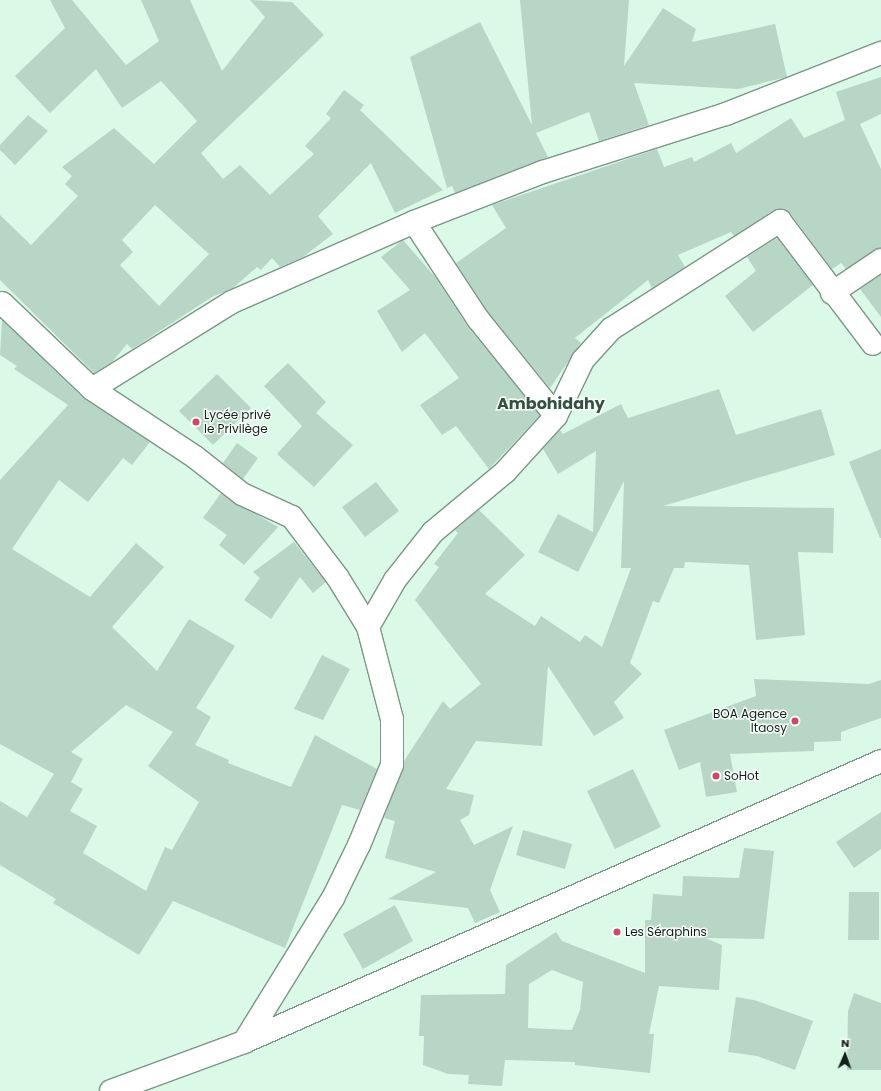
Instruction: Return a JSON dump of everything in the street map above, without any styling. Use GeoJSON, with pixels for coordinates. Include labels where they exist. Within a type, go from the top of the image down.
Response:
{"type":"FeatureCollection","features":[{"type":"Feature","properties":{"kind":"street"},"geometry":{"type":"LineString","coordinates":[[92,389],[232,302],[414,222],[543,172],[726,114],[881,53]]}},
{"type":"Feature","properties":{"kind":"street"},"geometry":{"type":"LineString","coordinates":[[368,627],[395,580],[433,532],[505,472],[556,416],[583,360],[611,329],[780,221],[832,293],[873,344]]}},
{"type":"Feature","properties":{"kind":"street"},"geometry":{"type":"LineString","coordinates":[[414,222],[478,319],[556,416]]}},
{"type":"Feature","properties":{"kind":"street"},"geometry":{"type":"LineString","coordinates":[[832,293],[881,260]]}},
{"type":"Feature","properties":{"kind":"street"},"geometry":{"type":"LineString","coordinates":[[2,303],[92,389],[195,457],[242,494],[292,518],[338,578],[368,627],[392,719],[392,765],[333,898],[244,1042]]}},
{"type":"Feature","properties":{"kind":"street"},"geometry":{"type":"LineString","coordinates":[[111,1091],[244,1042],[881,761]]}},
{"type":"Feature","properties":{"kind":"building"},"geometry":{"type":"Polygon","coordinates":[[[50,0],[72,0],[126,65],[159,41],[141,0],[190,0],[222,71],[265,17],[250,0],[292,2],[324,35],[201,153],[223,179],[240,165],[270,195],[314,154],[305,146],[331,118],[326,114],[344,90],[364,105],[360,110],[443,190],[395,213],[371,163],[318,216],[333,234],[303,257],[280,267],[272,258],[261,270],[257,267],[233,288],[212,297],[132,349],[127,344],[112,362],[94,373],[0,280],[0,215],[31,245],[78,196],[65,184],[72,176],[62,167],[114,128],[154,164],[197,121],[161,81],[122,108],[96,69],[50,113],[15,76],[65,28],[50,0]],[[155,205],[122,240],[133,252],[120,265],[159,306],[209,254],[155,205]]]}},
{"type":"Feature","properties":{"kind":"building"},"geometry":{"type":"Polygon","coordinates":[[[520,0],[629,0],[624,66],[663,8],[696,29],[692,42],[775,24],[787,77],[738,89],[634,83],[649,125],[599,141],[589,112],[536,133],[548,157],[455,193],[452,186],[447,188],[410,57],[480,22],[532,125],[520,0]]]}},
{"type":"Feature","properties":{"kind":"building"},"geometry":{"type":"Polygon","coordinates":[[[881,77],[881,114],[860,124],[881,169],[881,248],[846,269],[841,263],[832,269],[790,213],[774,210],[734,236],[731,232],[678,255],[685,267],[652,288],[648,280],[575,338],[581,343],[550,388],[488,312],[456,263],[506,228],[492,205],[657,149],[664,167],[692,157],[694,162],[731,143],[736,153],[791,118],[804,138],[845,120],[836,92],[881,77]]]}},
{"type":"Feature","properties":{"kind":"building"},"geometry":{"type":"Polygon","coordinates":[[[28,115],[48,131],[15,165],[0,150],[0,145],[28,115]]]}},
{"type":"Feature","properties":{"kind":"building"},"geometry":{"type":"Polygon","coordinates":[[[777,238],[813,285],[753,332],[725,296],[756,271],[747,257],[777,238]]]}},
{"type":"Feature","properties":{"kind":"building"},"geometry":{"type":"Polygon","coordinates":[[[403,240],[436,278],[468,327],[540,415],[489,469],[456,426],[442,435],[420,405],[459,378],[425,333],[402,352],[377,311],[410,290],[381,257],[403,240]]]}},
{"type":"Feature","properties":{"kind":"building"},"geometry":{"type":"Polygon","coordinates":[[[881,275],[881,317],[860,289],[881,275]]]}},
{"type":"Feature","properties":{"kind":"building"},"geometry":{"type":"Polygon","coordinates":[[[2,320],[83,398],[150,442],[132,465],[123,458],[88,502],[59,480],[12,549],[90,597],[136,543],[164,567],[112,627],[157,671],[189,619],[235,646],[196,708],[211,717],[195,745],[229,760],[228,763],[291,787],[315,735],[377,769],[360,810],[342,805],[285,948],[173,901],[139,955],[53,903],[56,899],[0,865],[0,801],[27,817],[54,774],[0,744],[0,480],[68,405],[14,369],[17,366],[0,355],[2,320]],[[126,705],[71,752],[83,759],[71,782],[83,789],[70,811],[97,826],[83,853],[146,891],[165,847],[172,850],[199,802],[148,766],[173,732],[126,705]]]}},
{"type":"Feature","properties":{"kind":"building"},"geometry":{"type":"Polygon","coordinates":[[[288,363],[326,402],[316,413],[353,445],[314,487],[277,454],[302,426],[264,386],[288,363]]]}},
{"type":"Feature","properties":{"kind":"building"},"geometry":{"type":"Polygon","coordinates":[[[217,374],[251,408],[213,445],[179,411],[217,374]]]}},
{"type":"Feature","properties":{"kind":"building"},"geometry":{"type":"Polygon","coordinates":[[[719,389],[736,435],[821,409],[835,455],[663,506],[834,508],[833,553],[798,552],[805,635],[756,640],[749,565],[685,562],[684,568],[674,568],[659,603],[653,601],[630,663],[642,674],[614,702],[624,718],[594,736],[548,666],[542,746],[476,741],[446,789],[474,795],[469,815],[460,820],[474,845],[513,826],[490,890],[500,912],[475,923],[468,908],[388,899],[436,872],[385,858],[395,821],[384,818],[404,761],[443,701],[450,709],[481,684],[415,600],[439,567],[434,564],[458,533],[455,530],[479,510],[525,555],[485,594],[535,626],[541,616],[580,642],[585,635],[602,647],[631,568],[621,568],[624,481],[578,572],[538,552],[558,514],[593,532],[596,451],[558,474],[543,449],[560,430],[563,434],[621,404],[628,418],[719,389]]]}},
{"type":"Feature","properties":{"kind":"building"},"geometry":{"type":"Polygon","coordinates":[[[237,443],[258,458],[243,479],[223,463],[237,443]]]}},
{"type":"Feature","properties":{"kind":"building"},"geometry":{"type":"Polygon","coordinates":[[[881,449],[881,538],[880,538],[849,462],[881,449]]]}},
{"type":"Feature","properties":{"kind":"building"},"geometry":{"type":"Polygon","coordinates":[[[376,482],[399,511],[365,537],[342,507],[376,482]]]}},
{"type":"Feature","properties":{"kind":"building"},"geometry":{"type":"Polygon","coordinates":[[[221,493],[278,527],[244,565],[219,545],[227,535],[203,518],[221,493]]]}},
{"type":"Feature","properties":{"kind":"building"},"geometry":{"type":"Polygon","coordinates":[[[294,542],[326,582],[313,593],[300,577],[271,619],[244,600],[260,578],[253,572],[294,542]]]}},
{"type":"Feature","properties":{"kind":"building"},"geometry":{"type":"Polygon","coordinates":[[[322,655],[350,669],[323,720],[294,709],[322,655]]]}},
{"type":"Feature","properties":{"kind":"building"},"geometry":{"type":"Polygon","coordinates":[[[754,679],[869,684],[881,680],[881,718],[841,732],[841,741],[814,742],[814,751],[730,754],[737,792],[706,797],[700,762],[679,770],[664,730],[756,696],[754,679]]]}},
{"type":"Feature","properties":{"kind":"building"},"geometry":{"type":"Polygon","coordinates":[[[633,769],[661,827],[615,849],[587,791],[633,769]]]}},
{"type":"Feature","properties":{"kind":"building"},"geometry":{"type":"Polygon","coordinates":[[[881,812],[881,849],[854,868],[836,842],[881,812]]]}},
{"type":"Feature","properties":{"kind":"building"},"geometry":{"type":"Polygon","coordinates":[[[523,830],[572,844],[565,869],[516,855],[523,830]]]}},
{"type":"Feature","properties":{"kind":"building"},"geometry":{"type":"Polygon","coordinates":[[[744,848],[774,851],[764,939],[705,938],[722,945],[719,990],[659,986],[649,1034],[654,1034],[650,1073],[575,1065],[575,1062],[505,1060],[502,1086],[468,1084],[469,1075],[448,1074],[423,1065],[424,1036],[419,1036],[421,995],[505,994],[506,965],[556,932],[562,941],[645,973],[645,920],[651,920],[653,894],[682,896],[683,876],[739,878],[744,848]],[[552,970],[529,984],[528,1028],[572,1030],[580,1010],[583,982],[552,970]]]}},
{"type":"Feature","properties":{"kind":"building"},"geometry":{"type":"Polygon","coordinates":[[[849,892],[879,892],[879,940],[848,940],[849,892]]]}},
{"type":"Feature","properties":{"kind":"building"},"geometry":{"type":"Polygon","coordinates":[[[395,905],[413,941],[363,969],[343,934],[395,905]]]}},
{"type":"Feature","properties":{"kind":"building"},"geometry":{"type":"Polygon","coordinates":[[[854,993],[881,1003],[881,1070],[847,1070],[848,1011],[854,993]]]}},
{"type":"Feature","properties":{"kind":"building"},"geometry":{"type":"Polygon","coordinates":[[[736,997],[754,1000],[813,1021],[795,1070],[757,1056],[728,1052],[736,997]]]}},
{"type":"Feature","properties":{"kind":"place","name":"Lycée privé le Privilège"},"geometry":{"type":"Point","coordinates":[196,422]}},
{"type":"Feature","properties":{"kind":"place","name":"BOA Agence Itaosy"},"geometry":{"type":"Point","coordinates":[795,721]}},
{"type":"Feature","properties":{"kind":"place","name":"SoHot"},"geometry":{"type":"Point","coordinates":[716,776]}},
{"type":"Feature","properties":{"kind":"place","name":"Les Séraphins"},"geometry":{"type":"Point","coordinates":[617,932]}},
{"type":"Feature","properties":{"kind":"district","name":"Ambohidahy"},"geometry":{"type":"Point","coordinates":[551,404]}}]}
